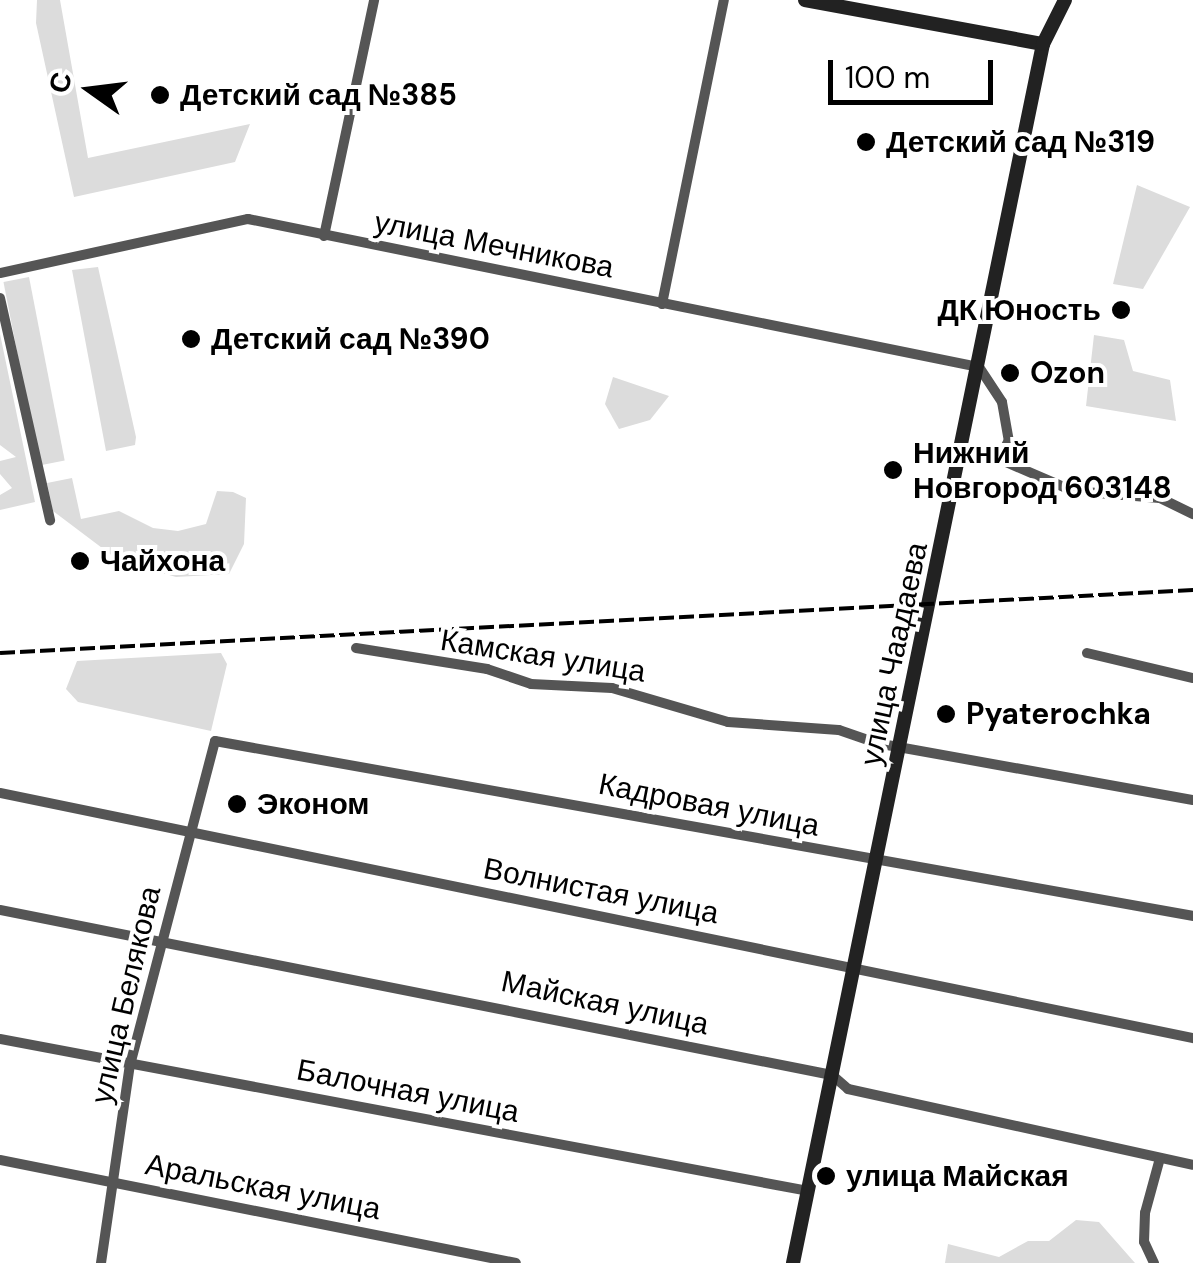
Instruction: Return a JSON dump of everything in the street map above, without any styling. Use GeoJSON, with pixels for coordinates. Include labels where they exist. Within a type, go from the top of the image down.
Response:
{"type":"FeatureCollection","features":[{"type":"Feature","properties":{"kind":"street"},"geometry":{"type":"LineString","coordinates":[[324,236],[374,0]]}},
{"type":"Feature","properties":{"kind":"street"},"geometry":{"type":"LineString","coordinates":[[662,304],[724,0]]}},
{"type":"Feature","properties":{"kind":"street"},"geometry":{"type":"LineString","coordinates":[[805,0],[1043,44]]}},
{"type":"Feature","properties":{"kind":"street","name":"улица Чаадаева"},"geometry":{"type":"LineString","coordinates":[[792,1263],[880,858],[1043,44],[1065,0]]}},
{"type":"Feature","properties":{"kind":"street","name":"улица Мечникова"},"geometry":{"type":"LineString","coordinates":[[0,273],[248,219],[979,367]]}},
{"type":"Feature","properties":{"kind":"street"},"geometry":{"type":"LineString","coordinates":[[0,298],[50,520]]}},
{"type":"Feature","properties":{"kind":"street"},"geometry":{"type":"LineString","coordinates":[[979,367],[1008,418],[1000,459]]}},
{"type":"Feature","properties":{"kind":"street"},"geometry":{"type":"LineString","coordinates":[[961,458],[1000,459],[1073,492],[1160,498],[1193,514]]}},
{"type":"Feature","properties":{"kind":"street","name":"Камская улица"},"geometry":{"type":"LineString","coordinates":[[356,648],[487,669],[531,684],[612,688],[728,722],[839,730],[876,743],[902,743],[1193,800]]}},
{"type":"Feature","properties":{"kind":"street"},"geometry":{"type":"LineString","coordinates":[[1087,653],[1193,678]]}},
{"type":"Feature","properties":{"kind":"street","name":"улица Белякова"},"geometry":{"type":"LineString","coordinates":[[101,1263],[130,1065],[215,741]]}},
{"type":"Feature","properties":{"kind":"street","name":"Кадровая улица"},"geometry":{"type":"LineString","coordinates":[[215,741],[856,859],[880,858],[1193,916]]}},
{"type":"Feature","properties":{"kind":"street","name":"Волнистая улица"},"geometry":{"type":"LineString","coordinates":[[0,793],[1193,1038]]}},
{"type":"Feature","properties":{"kind":"street","name":"Майская улица"},"geometry":{"type":"LineString","coordinates":[[0,910],[162,938],[832,1075],[848,1089],[1193,1164]]}},
{"type":"Feature","properties":{"kind":"street","name":"Балочная улица"},"geometry":{"type":"LineString","coordinates":[[0,1038],[808,1191]]}},
{"type":"Feature","properties":{"kind":"street"},"geometry":{"type":"LineString","coordinates":[[1154,1263],[1144,1242],[1145,1213],[1160,1158]]}},
{"type":"Feature","properties":{"kind":"street","name":"Аральская улица"},"geometry":{"type":"LineString","coordinates":[[0,1160],[516,1263]]}},
{"type":"Feature","properties":{"kind":"shaded area"},"geometry":{"type":"Polygon","coordinates":[[[37,0],[60,0],[88,158],[250,124],[235,162],[74,197],[36,23],[37,0]]]}},
{"type":"Feature","properties":{"kind":"shaded area"},"geometry":{"type":"Polygon","coordinates":[[[1137,185],[1190,207],[1143,289],[1113,284],[1137,185]]]}},
{"type":"Feature","properties":{"kind":"shaded area"},"geometry":{"type":"Polygon","coordinates":[[[98,267],[136,437],[135,445],[106,451],[72,270],[98,267]]]}},
{"type":"Feature","properties":{"kind":"shaded area"},"geometry":{"type":"Polygon","coordinates":[[[29,277],[65,461],[39,466],[3,282],[29,277]]]}},
{"type":"Feature","properties":{"kind":"shaded area"},"geometry":{"type":"Polygon","coordinates":[[[0,334],[35,502],[0,510],[0,495],[12,488],[0,474],[0,461],[16,457],[0,445],[0,334]]]}},
{"type":"Feature","properties":{"kind":"shaded area"},"geometry":{"type":"Polygon","coordinates":[[[1094,335],[1124,340],[1133,371],[1170,380],[1176,421],[1086,406],[1094,335]]]}},
{"type":"Feature","properties":{"kind":"shaded area"},"geometry":{"type":"Polygon","coordinates":[[[613,377],[669,396],[650,420],[619,429],[605,404],[613,377]]]}},
{"type":"Feature","properties":{"kind":"shaded area"},"geometry":{"type":"Polygon","coordinates":[[[72,478],[81,519],[119,511],[153,528],[178,531],[206,524],[217,491],[233,492],[246,498],[244,544],[229,574],[176,577],[118,560],[53,511],[47,483],[72,478]]]}},
{"type":"Feature","properties":{"kind":"shaded area"},"geometry":{"type":"Polygon","coordinates":[[[221,653],[227,664],[211,731],[78,702],[66,689],[77,661],[221,653]]]}},
{"type":"Feature","properties":{"kind":"shaded area"},"geometry":{"type":"Polygon","coordinates":[[[1076,1220],[1099,1222],[1135,1263],[945,1263],[948,1244],[999,1257],[1028,1241],[1049,1241],[1076,1220]]]}},
{"type":"Feature","properties":{"kind":"railway"},"geometry":{"type":"LineString","coordinates":[[0,653],[1193,590]]}},
{"type":"Feature","properties":{"kind":"place","name":"Детский сад №385"},"geometry":{"type":"Point","coordinates":[160,95]}},
{"type":"Feature","properties":{"kind":"place","name":"Детский сад №319"},"geometry":{"type":"Point","coordinates":[866,142]}},
{"type":"Feature","properties":{"kind":"place","name":"ДК Юность"},"geometry":{"type":"Point","coordinates":[1121,310]}},
{"type":"Feature","properties":{"kind":"place","name":"Детский сад №390"},"geometry":{"type":"Point","coordinates":[191,339]}},
{"type":"Feature","properties":{"kind":"place","name":"Ozon"},"geometry":{"type":"Point","coordinates":[1010,373]}},
{"type":"Feature","properties":{"kind":"place","name":"Нижний Новгород 603148"},"geometry":{"type":"Point","coordinates":[893,470]}},
{"type":"Feature","properties":{"kind":"place","name":"Чайхона"},"geometry":{"type":"Point","coordinates":[80,561]}},
{"type":"Feature","properties":{"kind":"place","name":"Pyaterochka"},"geometry":{"type":"Point","coordinates":[946,714]}},
{"type":"Feature","properties":{"kind":"place","name":"Эконом"},"geometry":{"type":"Point","coordinates":[237,804]}},
{"type":"Feature","properties":{"kind":"place","name":"улица Майская"},"geometry":{"type":"Point","coordinates":[826,1176]}}]}
